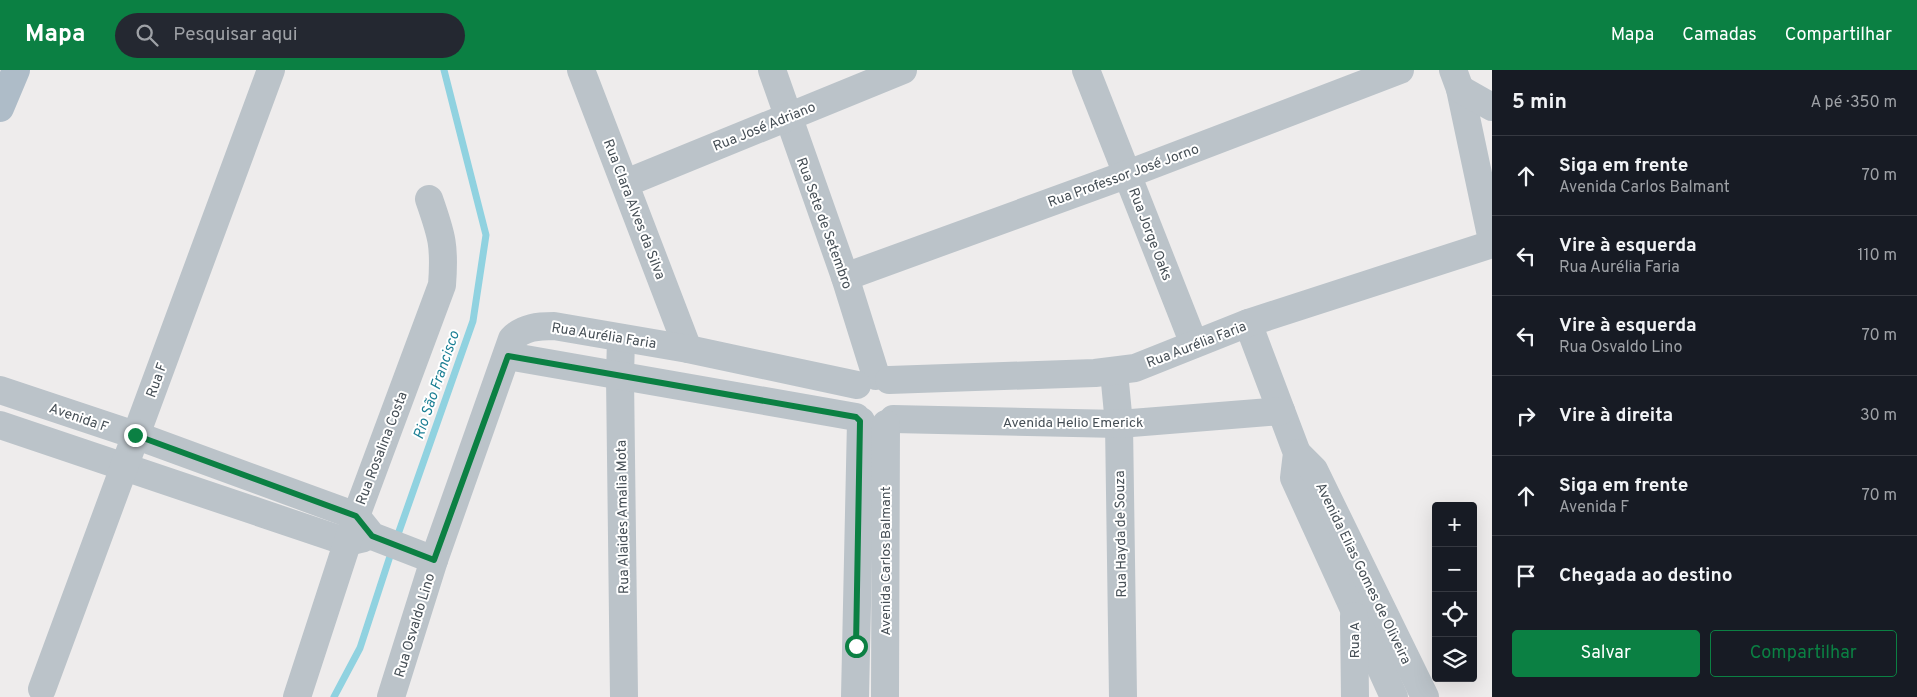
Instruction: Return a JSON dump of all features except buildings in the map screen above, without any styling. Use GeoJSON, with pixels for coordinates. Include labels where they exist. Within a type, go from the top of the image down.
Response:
{"type":"FeatureCollection","features":[{"type":"Feature","properties":{"kind":"main road"},"geometry":{"type":"LineString","coordinates":[[0,108],[16,70]]}},
{"type":"Feature","properties":{"kind":"street","name":"Rua F"},"geometry":{"type":"LineString","coordinates":[[39,694],[126,468],[135,435],[271,70]]}},
{"type":"Feature","properties":{"kind":"street","name":"Rua Clara Alves da Silva"},"geometry":{"type":"LineString","coordinates":[[581,70],[688,349]]}},
{"type":"Feature","properties":{"kind":"street","name":"Rua Sete de Setembro"},"geometry":{"type":"LineString","coordinates":[[772,70],[846,277],[874,381]]}},
{"type":"Feature","properties":{"kind":"street","name":"Rua José Adriano"},"geometry":{"type":"LineString","coordinates":[[626,184],[787,116],[903,70]]}},
{"type":"Feature","properties":{"kind":"street","name":"Rua Jorge Oaks"},"geometry":{"type":"LineString","coordinates":[[1086,70],[1194,344]]}},
{"type":"Feature","properties":{"kind":"street","name":"Rua Professor José Jorno"},"geometry":{"type":"LineString","coordinates":[[846,277],[1128,174],[1400,70]]}},
{"type":"Feature","properties":{"kind":"street"},"geometry":{"type":"LineString","coordinates":[[1457,80],[1492,107]]}},
{"type":"Feature","properties":{"kind":"street"},"geometry":{"type":"LineString","coordinates":[[1457,80],[1492,240]]}},
{"type":"Feature","properties":{"kind":"street","name":"Rua Rosalina Costa"},"geometry":{"type":"LineString","coordinates":[[297,697],[364,533],[442,285],[445,251],[443,237],[429,199]]}},
{"type":"Feature","properties":{"kind":"street","name":"Rua Aurélia Faria"},"geometry":{"type":"LineString","coordinates":[[508,356],[514,336],[538,326],[621,338],[874,381],[1114,372],[1135,368],[1248,323],[1492,244]]}},
{"type":"Feature","properties":{"kind":"street","name":"Avenida Elias Gomes de Oliveira"},"geometry":{"type":"LineString","coordinates":[[1248,323],[1297,453],[1294,478],[1366,603],[1425,697]]}},
{"type":"Feature","properties":{"kind":"street","name":"Rua Alaides Amalia Mota"},"geometry":{"type":"LineString","coordinates":[[621,338],[624,697]]}},
{"type":"Feature","properties":{"kind":"street"},"geometry":{"type":"LineString","coordinates":[[508,356],[874,420],[901,403],[900,394],[874,381],[850,401],[874,420]]}},
{"type":"Feature","properties":{"kind":"street","name":"Rua Osvaldo Lino"},"geometry":{"type":"LineString","coordinates":[[391,697],[425,556],[508,356]]}},
{"type":"Feature","properties":{"kind":"street","name":"Rua Hayda de Souza"},"geometry":{"type":"LineString","coordinates":[[1114,372],[1119,424],[1123,697]]}},
{"type":"Feature","properties":{"kind":"street","name":"Avenida F"},"geometry":{"type":"LineString","coordinates":[[0,390],[135,435],[364,533]]}},
{"type":"Feature","properties":{"kind":"street","name":"Avenida Helio Emerick"},"geometry":{"type":"LineString","coordinates":[[874,420],[1119,424],[1281,411]]}},
{"type":"Feature","properties":{"kind":"street","name":"Avenida Carlos Balmant"},"geometry":{"type":"LineString","coordinates":[[855,697],[856,646],[874,420]]}},
{"type":"Feature","properties":{"kind":"street","name":"Avenida Carlos Balmant"},"geometry":{"type":"LineString","coordinates":[[874,420],[885,646],[884,697]]}},
{"type":"Feature","properties":{"kind":"street"},"geometry":{"type":"LineString","coordinates":[[0,425],[126,468],[364,533],[425,556]]}},
{"type":"Feature","properties":{"kind":"street","name":"Avenida Elias Gomes de Oliveira"},"geometry":{"type":"LineString","coordinates":[[1366,603],[1394,697]]}},
{"type":"Feature","properties":{"kind":"street","name":"Rua A"},"geometry":{"type":"LineString","coordinates":[[1356,697],[1352,632],[1366,603]]}},
{"type":"Feature","properties":{"kind":"street"},"geometry":{"type":"LineString","coordinates":[[856,646],[885,646]]}},
{"type":"Feature","properties":{"kind":"waterway","name":"Rio São Francisco"},"geometry":{"type":"LineString","coordinates":[[396,540],[473,321],[486,235],[444,70]]}},
{"type":"Feature","properties":{"kind":"waterway","name":"Rio São Francisco"},"geometry":{"type":"LineString","coordinates":[[334,697],[360,648],[392,550]]}},
{"type":"Feature","properties":{"kind":"route"},"geometry":{"type":"LineString","coordinates":[[135,435],[356,516],[372,536],[434,560],[508,356],[856,417],[860,421],[856,646]]}}]}
